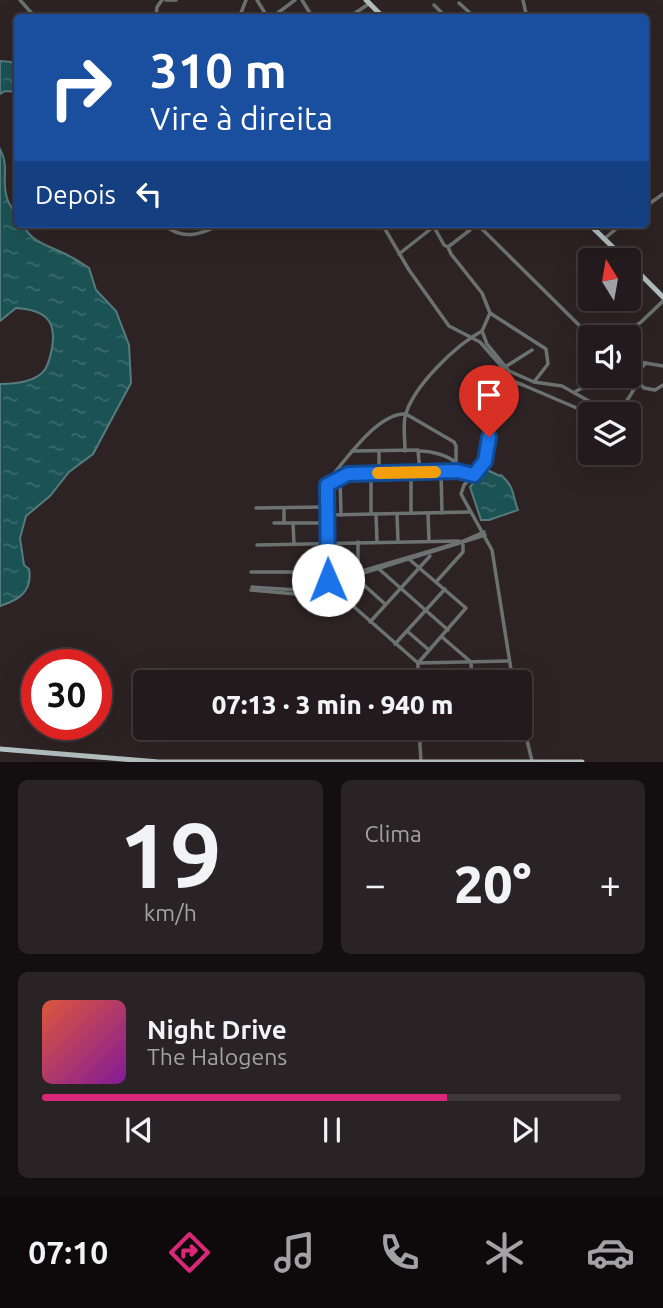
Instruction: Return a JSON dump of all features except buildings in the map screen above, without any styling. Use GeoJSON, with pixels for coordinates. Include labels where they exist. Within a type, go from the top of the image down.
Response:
{"type":"FeatureCollection","features":[{"type":"Feature","properties":{"kind":"main road"},"geometry":{"type":"LineString","coordinates":[[593,228],[613,248]]}},
{"type":"Feature","properties":{"kind":"main road"},"geometry":{"type":"LineString","coordinates":[[641,276],[663,299]]}},
{"type":"Feature","properties":{"kind":"main road"},"geometry":{"type":"LineString","coordinates":[[0,749],[159,762],[582,762]]}},
{"type":"Feature","properties":{"kind":"street"},"geometry":{"type":"LineString","coordinates":[[20,0],[32,14]]}},
{"type":"Feature","properties":{"kind":"street"},"geometry":{"type":"LineString","coordinates":[[164,0],[176,0]]}},
{"type":"Feature","properties":{"kind":"street"},"geometry":{"type":"LineString","coordinates":[[275,14],[295,0]]}},
{"type":"Feature","properties":{"kind":"street"},"geometry":{"type":"LineString","coordinates":[[353,14],[368,2]]}},
{"type":"Feature","properties":{"kind":"street"},"geometry":{"type":"LineString","coordinates":[[459,3],[470,14]]}},
{"type":"Feature","properties":{"kind":"street"},"geometry":{"type":"LineString","coordinates":[[434,5],[442,14]]}},
{"type":"Feature","properties":{"kind":"street"},"geometry":{"type":"LineString","coordinates":[[169,228],[176,233],[195,235],[212,228]]}},
{"type":"Feature","properties":{"kind":"street"},"geometry":{"type":"LineString","coordinates":[[384,228],[449,326],[480,342],[509,371],[534,382],[558,385],[592,402]]}},
{"type":"Feature","properties":{"kind":"street"},"geometry":{"type":"LineString","coordinates":[[399,254],[431,228]]}},
{"type":"Feature","properties":{"kind":"street"},"geometry":{"type":"LineString","coordinates":[[436,228],[444,245],[482,293],[490,313],[546,349],[548,363],[534,382]]}},
{"type":"Feature","properties":{"kind":"street"},"geometry":{"type":"LineString","coordinates":[[448,247],[472,228]]}},
{"type":"Feature","properties":{"kind":"street"},"geometry":{"type":"LineString","coordinates":[[479,228],[580,325]]}},
{"type":"Feature","properties":{"kind":"street"},"geometry":{"type":"LineString","coordinates":[[604,239],[617,228]]}},
{"type":"Feature","properties":{"kind":"street"},"geometry":{"type":"LineString","coordinates":[[636,325],[663,299]]}},
{"type":"Feature","properties":{"kind":"street"},"geometry":{"type":"LineString","coordinates":[[405,450],[406,414],[426,380],[452,351],[482,331],[490,313]]}},
{"type":"Feature","properties":{"kind":"street"},"geometry":{"type":"LineString","coordinates":[[482,331],[487,344],[504,367],[505,395],[490,432],[485,461],[464,485],[461,494],[492,550],[510,670]]}},
{"type":"Feature","properties":{"kind":"street"},"geometry":{"type":"LineString","coordinates":[[504,367],[532,350]]}},
{"type":"Feature","properties":{"kind":"street"},"geometry":{"type":"LineString","coordinates":[[641,362],[663,366]]}},
{"type":"Feature","properties":{"kind":"street"},"geometry":{"type":"LineString","coordinates":[[641,368],[646,363]]}},
{"type":"Feature","properties":{"kind":"street"},"geometry":{"type":"LineString","coordinates":[[505,383],[515,382],[578,409]]}},
{"type":"Feature","properties":{"kind":"street"},"geometry":{"type":"LineString","coordinates":[[641,385],[650,390],[663,385]]}},
{"type":"Feature","properties":{"kind":"street"},"geometry":{"type":"LineString","coordinates":[[574,391],[587,388]]}},
{"type":"Feature","properties":{"kind":"street"},"geometry":{"type":"LineString","coordinates":[[327,582],[323,523],[326,484],[372,428],[399,414],[406,414],[454,442],[457,471]]}},
{"type":"Feature","properties":{"kind":"street"},"geometry":{"type":"LineString","coordinates":[[352,451],[432,452],[456,463]]}},
{"type":"Feature","properties":{"kind":"street"},"geometry":{"type":"LineString","coordinates":[[379,451],[379,473]]}},
{"type":"Feature","properties":{"kind":"street"},"geometry":{"type":"LineString","coordinates":[[419,472],[420,451]]}},
{"type":"Feature","properties":{"kind":"street"},"geometry":{"type":"LineString","coordinates":[[326,484],[340,476],[371,473],[457,471],[474,475]]}},
{"type":"Feature","properties":{"kind":"street"},"geometry":{"type":"LineString","coordinates":[[411,472],[411,513]]}},
{"type":"Feature","properties":{"kind":"street"},"geometry":{"type":"LineString","coordinates":[[441,472],[442,513]]}},
{"type":"Feature","properties":{"kind":"street"},"geometry":{"type":"LineString","coordinates":[[371,473],[377,542]]}},
{"type":"Feature","properties":{"kind":"street"},"geometry":{"type":"LineString","coordinates":[[340,476],[341,515]]}},
{"type":"Feature","properties":{"kind":"street"},"geometry":{"type":"LineString","coordinates":[[326,484],[328,515],[324,572],[327,582],[418,663],[508,661]]}},
{"type":"Feature","properties":{"kind":"street"},"geometry":{"type":"LineString","coordinates":[[256,508],[324,507]]}},
{"type":"Feature","properties":{"kind":"street"},"geometry":{"type":"LineString","coordinates":[[284,508],[284,523]]}},
{"type":"Feature","properties":{"kind":"street"},"geometry":{"type":"LineString","coordinates":[[328,515],[470,512]]}},
{"type":"Feature","properties":{"kind":"street"},"geometry":{"type":"LineString","coordinates":[[428,513],[429,541]]}},
{"type":"Feature","properties":{"kind":"street"},"geometry":{"type":"LineString","coordinates":[[397,514],[398,541]]}},
{"type":"Feature","properties":{"kind":"street"},"geometry":{"type":"LineString","coordinates":[[274,523],[323,523]]}},
{"type":"Feature","properties":{"kind":"street"},"geometry":{"type":"LineString","coordinates":[[293,523],[293,544]]}},
{"type":"Feature","properties":{"kind":"street"},"geometry":{"type":"LineString","coordinates":[[327,582],[410,560],[485,534]]}},
{"type":"Feature","properties":{"kind":"street"},"geometry":{"type":"LineString","coordinates":[[257,545],[398,541],[462,543]]}},
{"type":"Feature","properties":{"kind":"street"},"geometry":{"type":"LineString","coordinates":[[358,542],[358,572]]}},
{"type":"Feature","properties":{"kind":"street"},"geometry":{"type":"LineString","coordinates":[[252,588],[292,594],[358,572],[462,543]]}},
{"type":"Feature","properties":{"kind":"street"},"geometry":{"type":"LineString","coordinates":[[436,582],[463,552],[462,543]]}},
{"type":"Feature","properties":{"kind":"street"},"geometry":{"type":"LineString","coordinates":[[370,622],[432,553]]}},
{"type":"Feature","properties":{"kind":"street"},"geometry":{"type":"LineString","coordinates":[[410,560],[466,608],[418,663],[418,670]]}},
{"type":"Feature","properties":{"kind":"street"},"geometry":{"type":"LineString","coordinates":[[379,569],[448,630]]}},
{"type":"Feature","properties":{"kind":"street"},"geometry":{"type":"LineString","coordinates":[[251,572],[324,572]]}},
{"type":"Feature","properties":{"kind":"street"},"geometry":{"type":"LineString","coordinates":[[354,576],[385,604]]}},
{"type":"Feature","properties":{"kind":"street"},"geometry":{"type":"LineString","coordinates":[[395,644],[445,589]]}},
{"type":"Feature","properties":{"kind":"street"},"geometry":{"type":"LineString","coordinates":[[407,631],[430,651]]}},
{"type":"Feature","properties":{"kind":"street"},"geometry":{"type":"LineString","coordinates":[[442,637],[471,662],[471,670]]}},
{"type":"Feature","properties":{"kind":"street"},"geometry":{"type":"LineString","coordinates":[[420,740],[421,762]]}},
{"type":"Feature","properties":{"kind":"street"},"geometry":{"type":"LineString","coordinates":[[527,740],[532,761]]}},
{"type":"Feature","properties":{"kind":"water"},"geometry":{"type":"Polygon","coordinates":[[[0,61],[11,62],[14,64],[14,92],[5,91],[0,94],[0,61]]]}},
{"type":"Feature","properties":{"kind":"water"},"geometry":{"type":"Polygon","coordinates":[[[0,149],[4,162],[5,191],[14,212],[14,228],[25,228],[37,240],[89,268],[96,290],[116,311],[129,345],[131,383],[93,454],[69,472],[50,496],[26,516],[20,538],[24,565],[29,569],[29,583],[23,594],[0,606],[0,384],[28,380],[42,373],[49,361],[53,338],[50,323],[34,311],[16,308],[0,321],[0,149]]]}},
{"type":"Feature","properties":{"kind":"water"},"geometry":{"type":"Polygon","coordinates":[[[485,469],[506,479],[518,510],[481,520],[470,487],[485,469]]]}},
{"type":"Feature","properties":{"kind":"slow traffic"},"geometry":{"type":"LineString","coordinates":[[378,473],[435,472]]}},
{"type":"Feature","properties":{"kind":"route"},"geometry":{"type":"LineString","coordinates":[[328,580],[327,485],[332,480],[348,474],[457,471],[474,475],[485,461],[489,437]]}}]}
